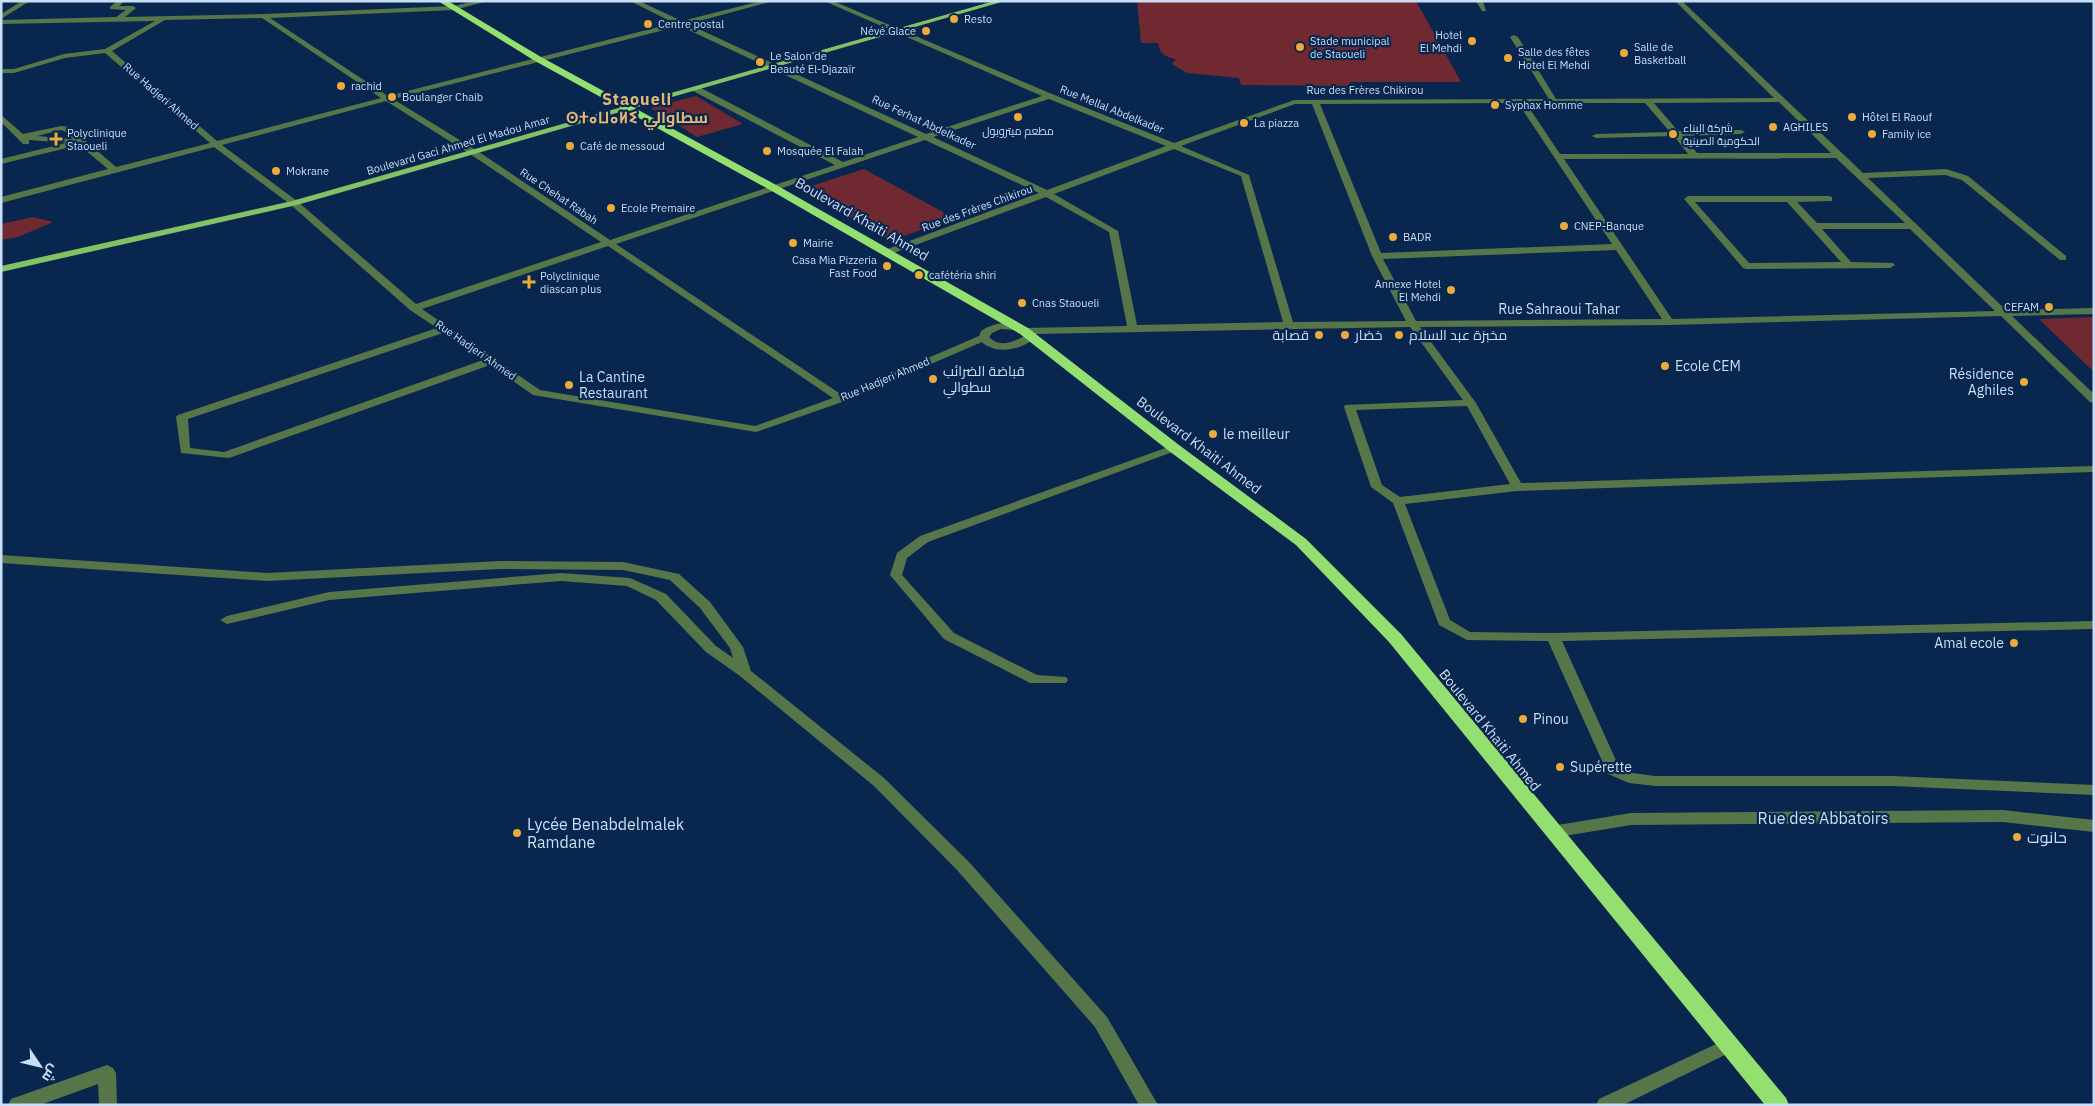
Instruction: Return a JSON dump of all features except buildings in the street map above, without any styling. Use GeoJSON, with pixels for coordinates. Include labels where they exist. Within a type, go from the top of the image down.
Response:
{"type":"FeatureCollection","features":[{"type":"Feature","properties":{"kind":"highway","name":"Boulevard Khaiti Ahmed"},"geometry":{"type":"LineString","coordinates":[[442,1],[538,59],[774,188],[1025,332],[1174,448],[1300,542],[1395,638],[1552,832],[1778,1105]]}},
{"type":"Feature","properties":{"kind":"main road","name":"Boulevard Gaci Ahmed El Madou Amar"},"geometry":{"type":"LineString","coordinates":[[1,270],[294,203],[1002,1]]}},
{"type":"Feature","properties":{"kind":"street"},"geometry":{"type":"LineString","coordinates":[[1,17],[27,1]]}},
{"type":"Feature","properties":{"kind":"street"},"geometry":{"type":"LineString","coordinates":[[118,18],[133,8],[112,8],[122,1]]}},
{"type":"Feature","properties":{"kind":"street"},"geometry":{"type":"LineString","coordinates":[[1,22],[263,16],[454,8],[485,1]]}},
{"type":"Feature","properties":{"kind":"street","name":"Rue Ferhat Abdelkader"},"geometry":{"type":"LineString","coordinates":[[633,1],[1048,194],[1113,231],[1132,327]]}},
{"type":"Feature","properties":{"kind":"street"},"geometry":{"type":"LineString","coordinates":[[1,200],[389,100],[538,59],[770,1]]}},
{"type":"Feature","properties":{"kind":"street","name":"Rue Mellal Abdelkader"},"geometry":{"type":"LineString","coordinates":[[827,1],[1049,96],[1245,175],[1290,325]]}},
{"type":"Feature","properties":{"kind":"street"},"geometry":{"type":"LineString","coordinates":[[1479,1],[1484,10]]}},
{"type":"Feature","properties":{"kind":"street"},"geometry":{"type":"LineString","coordinates":[[1678,1],[1778,100],[2094,400]]}},
{"type":"Feature","properties":{"kind":"street","name":"Rue Chehat Rabah"},"geometry":{"type":"LineString","coordinates":[[263,16],[389,100],[473,152],[841,399]]}},
{"type":"Feature","properties":{"kind":"street","name":"Rue Hadjeri Ahmed"},"geometry":{"type":"LineString","coordinates":[[166,17],[107,51],[216,144],[294,203],[414,308],[537,393],[756,429],[841,399],[984,338],[985,334],[995,327],[1003,326],[1025,332]]}},
{"type":"Feature","properties":{"kind":"street"},"geometry":{"type":"LineString","coordinates":[[1514,37],[1554,101]]}},
{"type":"Feature","properties":{"kind":"street"},"geometry":{"type":"LineString","coordinates":[[1,71],[14,71],[64,56],[107,51]]}},
{"type":"Feature","properties":{"kind":"street"},"geometry":{"type":"LineString","coordinates":[[696,89],[842,165]]}},
{"type":"Feature","properties":{"kind":"street"},"geometry":{"type":"LineString","coordinates":[[414,308],[1049,96]]}},
{"type":"Feature","properties":{"kind":"street","name":"Rue des Frères Chikirou"},"geometry":{"type":"LineString","coordinates":[[888,252],[1294,102],[1778,100]]}},
{"type":"Feature","properties":{"kind":"street"},"geometry":{"type":"LineString","coordinates":[[1520,101],[1616,247],[1669,322]]}},
{"type":"Feature","properties":{"kind":"street"},"geometry":{"type":"LineString","coordinates":[[1648,101],[1674,134],[1695,156]]}},
{"type":"Feature","properties":{"kind":"street"},"geometry":{"type":"LineString","coordinates":[[1315,102],[1377,256],[1413,324],[1471,403],[1517,487]]}},
{"type":"Feature","properties":{"kind":"street"},"geometry":{"type":"LineString","coordinates":[[1,117],[37,153]]}},
{"type":"Feature","properties":{"kind":"street"},"geometry":{"type":"LineString","coordinates":[[21,137],[61,128],[67,130],[114,170]]}},
{"type":"Feature","properties":{"kind":"street"},"geometry":{"type":"LineString","coordinates":[[1596,136],[1741,132]]}},
{"type":"Feature","properties":{"kind":"street"},"geometry":{"type":"LineString","coordinates":[[21,137],[81,142]]}},
{"type":"Feature","properties":{"kind":"street"},"geometry":{"type":"LineString","coordinates":[[1,162],[81,142]]}},
{"type":"Feature","properties":{"kind":"street"},"geometry":{"type":"LineString","coordinates":[[1558,158],[1836,154]]}},
{"type":"Feature","properties":{"kind":"street"},"geometry":{"type":"LineString","coordinates":[[1860,176],[1946,172],[1965,178],[2063,258]]}},
{"type":"Feature","properties":{"kind":"street"},"geometry":{"type":"LineString","coordinates":[[1789,199],[1815,226],[1848,266]]}},
{"type":"Feature","properties":{"kind":"street"},"geometry":{"type":"LineString","coordinates":[[1829,199],[1688,200],[1746,266],[1890,265]]}},
{"type":"Feature","properties":{"kind":"street"},"geometry":{"type":"LineString","coordinates":[[1815,226],[1911,226]]}},
{"type":"Feature","properties":{"kind":"street"},"geometry":{"type":"LineString","coordinates":[[1377,256],[1616,247]]}},
{"type":"Feature","properties":{"kind":"street","name":"Rue Sahraoui Tahar"},"geometry":{"type":"LineString","coordinates":[[1025,332],[1132,327],[1669,322],[2094,311]]}},
{"type":"Feature","properties":{"kind":"street"},"geometry":{"type":"LineString","coordinates":[[445,329],[182,417],[185,451],[226,456],[491,361]]}},
{"type":"Feature","properties":{"kind":"street"},"geometry":{"type":"LineString","coordinates":[[984,338],[992,345],[1008,347],[1023,343],[1025,332]]}},
{"type":"Feature","properties":{"kind":"street"},"geometry":{"type":"LineString","coordinates":[[1471,403],[1349,407],[1377,487],[1398,501],[1444,622],[1467,636],[1553,637],[2094,625]]}},
{"type":"Feature","properties":{"kind":"street"},"geometry":{"type":"LineString","coordinates":[[1061,680],[1036,680],[949,636],[896,576],[901,556],[924,539],[1174,448]]}},
{"type":"Feature","properties":{"kind":"street"},"geometry":{"type":"LineString","coordinates":[[1398,501],[1517,487],[2094,469]]}},
{"type":"Feature","properties":{"kind":"street"},"geometry":{"type":"LineString","coordinates":[[1,559],[267,577],[500,565],[623,566],[674,576],[705,605],[736,647],[745,673]]}},
{"type":"Feature","properties":{"kind":"street"},"geometry":{"type":"LineString","coordinates":[[227,620],[329,596],[561,578],[630,582],[661,597],[711,648],[745,673],[879,782],[963,866],[1101,1022],[1149,1105]]}},
{"type":"Feature","properties":{"kind":"street"},"geometry":{"type":"LineString","coordinates":[[1553,637],[1614,770],[1628,778],[1655,781],[1892,782],[2094,790]]}},
{"type":"Feature","properties":{"kind":"street","name":"Rue des Abbatoirs"},"geometry":{"type":"LineString","coordinates":[[1552,832],[1641,819],[2003,816],[2094,826]]}},
{"type":"Feature","properties":{"kind":"street"},"geometry":{"type":"LineString","coordinates":[[1605,1105],[1729,1045]]}},
{"type":"Feature","properties":{"kind":"street"},"geometry":{"type":"LineString","coordinates":[[17,1105],[107,1073],[108,1105]]}},
{"type":"Feature","properties":{"kind":"shaded area","name":"Stade municipal de Staoueli"},"geometry":{"type":"Polygon","coordinates":[[[1137,1],[1416,1],[1461,82],[1350,82],[1352,86],[1241,85],[1239,78],[1187,73],[1172,64],[1176,59],[1164,54],[1160,50],[1158,43],[1141,43],[1137,1]]]}},
{"type":"Feature","properties":{"kind":"shaded area"},"geometry":{"type":"Polygon","coordinates":[[[696,96],[743,124],[697,137],[651,108],[696,96]]]}},
{"type":"Feature","properties":{"kind":"shaded area"},"geometry":{"type":"Polygon","coordinates":[[[864,169],[954,218],[890,241],[802,189],[864,169]]]}},
{"type":"Feature","properties":{"kind":"shaded area"},"geometry":{"type":"Polygon","coordinates":[[[33,217],[53,222],[18,237],[1,240],[1,224],[33,217]]]}},
{"type":"Feature","properties":{"kind":"shaded area"},"geometry":{"type":"Polygon","coordinates":[[[2094,317],[2094,372],[2039,319],[2094,317]]]}},
{"type":"Feature","properties":{"kind":"place","name":"Resto"},"geometry":{"type":"Point","coordinates":[954,19]}},
{"type":"Feature","properties":{"kind":"place","name":"Centre postal"},"geometry":{"type":"Point","coordinates":[648,24]}},
{"type":"Feature","properties":{"kind":"place","name":"Névé Glace"},"geometry":{"type":"Point","coordinates":[926,31]}},
{"type":"Feature","properties":{"kind":"place","name":"Hotel El Mehdi"},"geometry":{"type":"Point","coordinates":[1472,41]}},
{"type":"Feature","properties":{"kind":"place","name":"Stade municipal de Staoueli"},"geometry":{"type":"Point","coordinates":[1300,47]}},
{"type":"Feature","properties":{"kind":"place","name":"Salle de Basketball"},"geometry":{"type":"Point","coordinates":[1624,53]}},
{"type":"Feature","properties":{"kind":"place","name":"Salle des fêtes Hotel El Mehdi"},"geometry":{"type":"Point","coordinates":[1508,58]}},
{"type":"Feature","properties":{"kind":"place","name":"Le Salon de Beauté El-Djazaïr"},"geometry":{"type":"Point","coordinates":[760,62]}},
{"type":"Feature","properties":{"kind":"place","name":"rachid"},"geometry":{"type":"Point","coordinates":[341,86]}},
{"type":"Feature","properties":{"kind":"place","name":"Boulanger Chaib"},"geometry":{"type":"Point","coordinates":[392,97]}},
{"type":"Feature","properties":{"kind":"place","name":"Syphax Homme"},"geometry":{"type":"Point","coordinates":[1495,105]}},
{"type":"Feature","properties":{"kind":"place","name":"مطعم ميتروبول"},"geometry":{"type":"Point","coordinates":[1018,117]}},
{"type":"Feature","properties":{"kind":"place","name":"Hôtel El Raouf"},"geometry":{"type":"Point","coordinates":[1852,117]}},
{"type":"Feature","properties":{"kind":"place","name":"La piazza"},"geometry":{"type":"Point","coordinates":[1244,123]}},
{"type":"Feature","properties":{"kind":"place","name":"AGHILES"},"geometry":{"type":"Point","coordinates":[1773,127]}},
{"type":"Feature","properties":{"kind":"place","name":"شركة البناء الحكومية الصينية"},"geometry":{"type":"Point","coordinates":[1673,134]}},
{"type":"Feature","properties":{"kind":"place","name":"Family ice"},"geometry":{"type":"Point","coordinates":[1872,134]}},
{"type":"Feature","properties":{"kind":"place","name":"Polyclinique Staoueli"},"geometry":{"type":"Point","coordinates":[56,139]}},
{"type":"Feature","properties":{"kind":"place","name":"Café de messoud"},"geometry":{"type":"Point","coordinates":[570,146]}},
{"type":"Feature","properties":{"kind":"place","name":"Mosquée El Falah"},"geometry":{"type":"Point","coordinates":[767,151]}},
{"type":"Feature","properties":{"kind":"place","name":"Mokrane"},"geometry":{"type":"Point","coordinates":[276,171]}},
{"type":"Feature","properties":{"kind":"place","name":"Ecole Premaire"},"geometry":{"type":"Point","coordinates":[611,208]}},
{"type":"Feature","properties":{"kind":"place","name":"CNEP-Banque"},"geometry":{"type":"Point","coordinates":[1564,226]}},
{"type":"Feature","properties":{"kind":"place","name":"BADR"},"geometry":{"type":"Point","coordinates":[1393,237]}},
{"type":"Feature","properties":{"kind":"place","name":"Mairie"},"geometry":{"type":"Point","coordinates":[793,243]}},
{"type":"Feature","properties":{"kind":"place","name":"Casa Mia Pizzeria Fast Food"},"geometry":{"type":"Point","coordinates":[887,266]}},
{"type":"Feature","properties":{"kind":"place","name":"cafétéria shiri"},"geometry":{"type":"Point","coordinates":[919,275]}},
{"type":"Feature","properties":{"kind":"place","name":"Polyclinique diascan plus"},"geometry":{"type":"Point","coordinates":[529,282]}},
{"type":"Feature","properties":{"kind":"place","name":"Annexe Hotel El Mehdi"},"geometry":{"type":"Point","coordinates":[1451,290]}},
{"type":"Feature","properties":{"kind":"place","name":"Cnas Staoueli"},"geometry":{"type":"Point","coordinates":[1022,303]}},
{"type":"Feature","properties":{"kind":"place","name":"CEFAM"},"geometry":{"type":"Point","coordinates":[2049,307]}},
{"type":"Feature","properties":{"kind":"place","name":"قصابة"},"geometry":{"type":"Point","coordinates":[1319,335]}},
{"type":"Feature","properties":{"kind":"place","name":"خضار"},"geometry":{"type":"Point","coordinates":[1345,335]}},
{"type":"Feature","properties":{"kind":"place","name":"مخبزة عبد السلام"},"geometry":{"type":"Point","coordinates":[1399,335]}},
{"type":"Feature","properties":{"kind":"place","name":"Ecole CEM"},"geometry":{"type":"Point","coordinates":[1665,366]}},
{"type":"Feature","properties":{"kind":"place","name":"قباضة الضرائب سطوالي"},"geometry":{"type":"Point","coordinates":[933,379]}},
{"type":"Feature","properties":{"kind":"place","name":"Résidence Aghiles"},"geometry":{"type":"Point","coordinates":[2024,382]}},
{"type":"Feature","properties":{"kind":"place","name":"La Cantine Restaurant"},"geometry":{"type":"Point","coordinates":[569,385]}},
{"type":"Feature","properties":{"kind":"place","name":"le meilleur"},"geometry":{"type":"Point","coordinates":[1213,434]}},
{"type":"Feature","properties":{"kind":"place","name":"Amal ecole"},"geometry":{"type":"Point","coordinates":[2014,643]}},
{"type":"Feature","properties":{"kind":"place","name":"Pinou"},"geometry":{"type":"Point","coordinates":[1523,719]}},
{"type":"Feature","properties":{"kind":"place","name":"Supérette"},"geometry":{"type":"Point","coordinates":[1560,767]}},
{"type":"Feature","properties":{"kind":"place","name":"Lycée Benabdelmalek Ramdane"},"geometry":{"type":"Point","coordinates":[517,833]}},
{"type":"Feature","properties":{"kind":"place","name":"حانوت"},"geometry":{"type":"Point","coordinates":[2017,837]}},
{"type":"Feature","properties":{"kind":"district","name":"Staoueli ⵙⵜⴰⵡⴰⵍⵉ سطاوالي"},"geometry":{"type":"Point","coordinates":[637,108]}}]}
